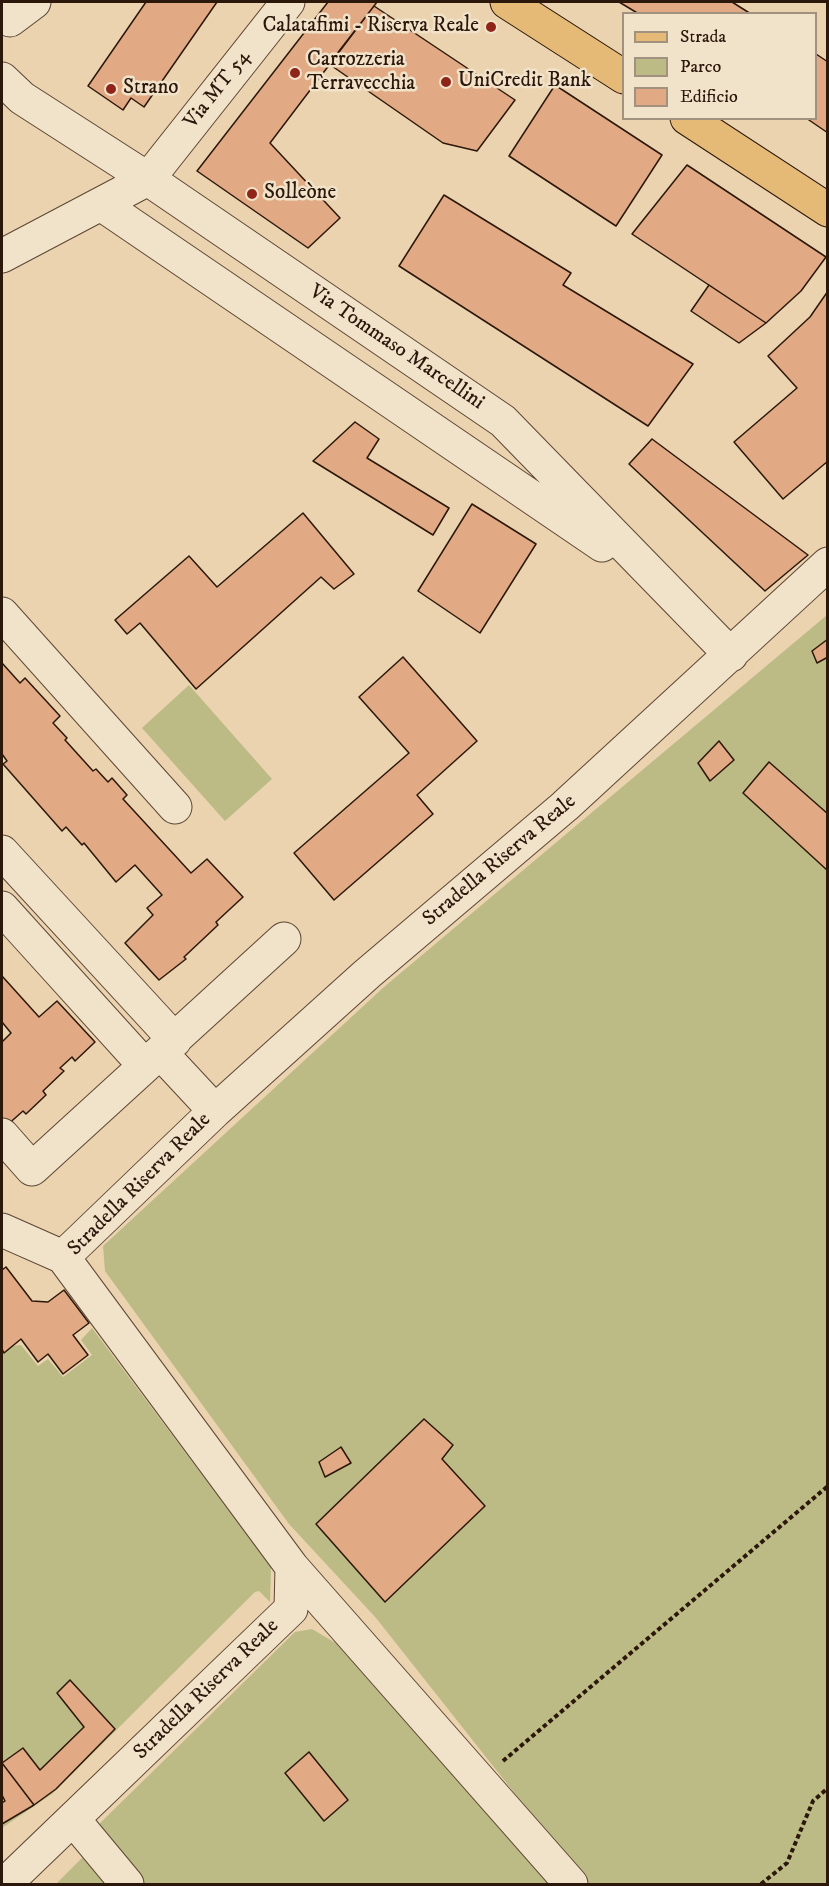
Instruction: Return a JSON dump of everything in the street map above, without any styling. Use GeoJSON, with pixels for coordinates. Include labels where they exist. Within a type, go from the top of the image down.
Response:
{"type":"FeatureCollection","features":[{"type":"Feature","properties":{"kind":"main road"},"geometry":{"type":"LineString","coordinates":[[507,2],[622,76]]}},
{"type":"Feature","properties":{"kind":"main road"},"geometry":{"type":"LineString","coordinates":[[690,120],[828,210]]}},
{"type":"Feature","properties":{"kind":"street"},"geometry":{"type":"LineString","coordinates":[[2,15],[10,20],[34,2]]}},
{"type":"Feature","properties":{"kind":"street","name":"Via MT 54"},"geometry":{"type":"LineString","coordinates":[[148,179],[288,2]]}},
{"type":"Feature","properties":{"kind":"street","name":"Via Tommaso Marcellini"},"geometry":{"type":"LineString","coordinates":[[2,80],[22,98],[148,179],[503,421],[658,583],[731,655]]}},
{"type":"Feature","properties":{"kind":"street"},"geometry":{"type":"LineString","coordinates":[[2,256],[148,179]]}},
{"type":"Feature","properties":{"kind":"street","name":"Via Tommaso Marcellini"},"geometry":{"type":"LineString","coordinates":[[101,204],[658,583]]}},
{"type":"Feature","properties":{"kind":"street","name":"Stradella Riserva Reale"},"geometry":{"type":"LineString","coordinates":[[5,1884],[291,1609],[292,1567],[63,1257],[215,1111],[367,974],[565,806],[828,564]]}},
{"type":"Feature","properties":{"kind":"street"},"geometry":{"type":"LineString","coordinates":[[2,614],[175,807]]}},
{"type":"Feature","properties":{"kind":"street"},"geometry":{"type":"LineString","coordinates":[[2,852],[160,1053]]}},
{"type":"Feature","properties":{"kind":"street"},"geometry":{"type":"LineString","coordinates":[[2,908],[160,1053],[215,1111]]}},
{"type":"Feature","properties":{"kind":"street"},"geometry":{"type":"LineString","coordinates":[[2,1135],[32,1170],[284,939]]}},
{"type":"Feature","properties":{"kind":"street"},"geometry":{"type":"LineString","coordinates":[[2,1230],[63,1257]]}},
{"type":"Feature","properties":{"kind":"street"},"geometry":{"type":"LineString","coordinates":[[292,1567],[571,1884]]}},
{"type":"Feature","properties":{"kind":"street"},"geometry":{"type":"LineString","coordinates":[[73,1819],[127,1884]]}},
{"type":"Feature","properties":{"kind":"path"},"geometry":{"type":"LineString","coordinates":[[479,1780],[828,1486]]}},
{"type":"Feature","properties":{"kind":"path"},"geometry":{"type":"LineString","coordinates":[[761,1884],[787,1863],[813,1801],[828,1788]]}},
{"type":"Feature","properties":{"kind":"green space"},"geometry":{"type":"Polygon","coordinates":[[[827,615],[827,1884],[590,1884],[546,1833],[376,1618],[289,1524],[105,1271],[103,1246],[384,987],[827,615]]]}},
{"type":"Feature","properties":{"kind":"green space"},"geometry":{"type":"Polygon","coordinates":[[[189,685],[272,779],[225,821],[142,728],[189,685]]]}},
{"type":"Feature","properties":{"kind":"green space"},"geometry":{"type":"Polygon","coordinates":[[[92,1328],[271,1567],[270,1602],[259,1591],[255,1592],[52,1794],[2,1828],[2,1347],[21,1345],[38,1366],[48,1359],[63,1377],[92,1355],[81,1340],[92,1328]]]}},
{"type":"Feature","properties":{"kind":"green space"},"geometry":{"type":"Polygon","coordinates":[[[312,1629],[339,1645],[551,1884],[56,1884],[101,1839],[94,1829],[295,1632],[312,1629]]]}},
{"type":"Feature","properties":{"kind":"building"},"geometry":{"type":"Polygon","coordinates":[[[146,2],[217,2],[144,107],[131,98],[123,110],[88,86],[146,2]]]}},
{"type":"Feature","properties":{"kind":"building"},"geometry":{"type":"Polygon","coordinates":[[[328,2],[377,2],[270,143],[340,218],[308,248],[197,171],[328,2]]]}},
{"type":"Feature","properties":{"kind":"building"},"geometry":{"type":"Polygon","coordinates":[[[619,2],[732,2],[748,12],[636,12],[619,2]]]}},
{"type":"Feature","properties":{"kind":"building"},"geometry":{"type":"Polygon","coordinates":[[[374,6],[515,100],[477,151],[443,143],[329,64],[374,6]]]}},
{"type":"Feature","properties":{"kind":"building"},"geometry":{"type":"Polygon","coordinates":[[[817,55],[828,62],[828,133],[809,120],[817,120],[817,55]]]}},
{"type":"Feature","properties":{"kind":"building"},"geometry":{"type":"Polygon","coordinates":[[[555,85],[662,155],[616,226],[509,156],[555,85]]]}},
{"type":"Feature","properties":{"kind":"building"},"geometry":{"type":"Polygon","coordinates":[[[687,165],[826,257],[801,291],[766,323],[632,234],[687,165]]]}},
{"type":"Feature","properties":{"kind":"building"},"geometry":{"type":"Polygon","coordinates":[[[444,195],[571,273],[563,285],[693,364],[648,426],[399,266],[444,195]]]}},
{"type":"Feature","properties":{"kind":"building"},"geometry":{"type":"Polygon","coordinates":[[[709,285],[766,323],[739,343],[691,311],[709,285]]]}},
{"type":"Feature","properties":{"kind":"building"},"geometry":{"type":"Polygon","coordinates":[[[828,291],[828,461],[783,499],[734,442],[797,388],[768,356],[810,317],[828,291]]]}},
{"type":"Feature","properties":{"kind":"building"},"geometry":{"type":"Polygon","coordinates":[[[355,422],[379,439],[367,458],[449,508],[433,535],[313,461],[355,422]]]}},
{"type":"Feature","properties":{"kind":"building"},"geometry":{"type":"Polygon","coordinates":[[[652,439],[808,555],[765,591],[629,464],[652,439]]]}},
{"type":"Feature","properties":{"kind":"building"},"geometry":{"type":"Polygon","coordinates":[[[472,504],[536,544],[480,633],[418,591],[472,504]]]}},
{"type":"Feature","properties":{"kind":"building"},"geometry":{"type":"Polygon","coordinates":[[[303,513],[354,574],[334,589],[321,577],[196,689],[140,623],[127,634],[115,620],[189,556],[217,587],[303,513]]]}},
{"type":"Feature","properties":{"kind":"building"},"geometry":{"type":"Polygon","coordinates":[[[828,639],[828,657],[817,663],[812,651],[828,639]]]}},
{"type":"Feature","properties":{"kind":"building"},"geometry":{"type":"Polygon","coordinates":[[[403,657],[477,741],[417,795],[433,814],[334,900],[294,853],[409,753],[359,697],[403,657]]]}},
{"type":"Feature","properties":{"kind":"building"},"geometry":{"type":"Polygon","coordinates":[[[2,663],[20,683],[25,678],[60,716],[53,723],[67,738],[65,740],[93,771],[96,769],[108,782],[112,778],[127,795],[123,799],[191,873],[207,859],[243,897],[216,922],[218,925],[184,957],[186,959],[159,980],[125,943],[153,915],[147,908],[162,895],[135,865],[116,882],[84,843],[82,845],[66,827],[62,831],[3,764],[7,761],[2,754],[2,663]]]}},
{"type":"Feature","properties":{"kind":"building"},"geometry":{"type":"Polygon","coordinates":[[[719,741],[734,760],[710,781],[698,763],[719,741]]]}},
{"type":"Feature","properties":{"kind":"building"},"geometry":{"type":"Polygon","coordinates":[[[769,762],[828,814],[828,871],[743,793],[769,762]]]}},
{"type":"Feature","properties":{"kind":"building"},"geometry":{"type":"Polygon","coordinates":[[[2,976],[39,1017],[57,1001],[95,1042],[75,1061],[72,1057],[60,1068],[64,1071],[43,1091],[46,1095],[26,1114],[23,1111],[5,1127],[2,1123],[2,1042],[11,1033],[2,1022],[2,976]]]}},
{"type":"Feature","properties":{"kind":"building"},"geometry":{"type":"Polygon","coordinates":[[[6,1267],[32,1301],[48,1302],[64,1290],[89,1323],[73,1335],[88,1355],[63,1374],[48,1354],[38,1362],[21,1339],[4,1353],[2,1349],[2,1270],[6,1267]]]}},
{"type":"Feature","properties":{"kind":"building"},"geometry":{"type":"Polygon","coordinates":[[[424,1419],[453,1445],[442,1459],[485,1506],[385,1602],[316,1524],[424,1419]]]}},
{"type":"Feature","properties":{"kind":"building"},"geometry":{"type":"Polygon","coordinates":[[[341,1447],[351,1463],[325,1477],[319,1462],[341,1447]]]}},
{"type":"Feature","properties":{"kind":"building"},"geometry":{"type":"Polygon","coordinates":[[[70,1680],[115,1729],[56,1789],[34,1805],[2,1763],[23,1748],[40,1770],[84,1727],[57,1693],[70,1680]]]}},
{"type":"Feature","properties":{"kind":"building"},"geometry":{"type":"Polygon","coordinates":[[[309,1752],[348,1800],[324,1821],[285,1773],[309,1752]]]}},
{"type":"Feature","properties":{"kind":"building"},"geometry":{"type":"Polygon","coordinates":[[[2,1763],[34,1805],[2,1824],[2,1803],[5,1801],[2,1795],[2,1763]]]}},
{"type":"Feature","properties":{"kind":"place","name":"Calatafimi - Riserva Reale"},"geometry":{"type":"Point","coordinates":[491,27]}},
{"type":"Feature","properties":{"kind":"place","name":"Carrozzeria Terravecchia"},"geometry":{"type":"Point","coordinates":[295,73]}},
{"type":"Feature","properties":{"kind":"place","name":"UniCredit Bank"},"geometry":{"type":"Point","coordinates":[446,82]}},
{"type":"Feature","properties":{"kind":"place","name":"Strano"},"geometry":{"type":"Point","coordinates":[111,89]}},
{"type":"Feature","properties":{"kind":"place","name":"Solleòne"},"geometry":{"type":"Point","coordinates":[252,194]}}]}
